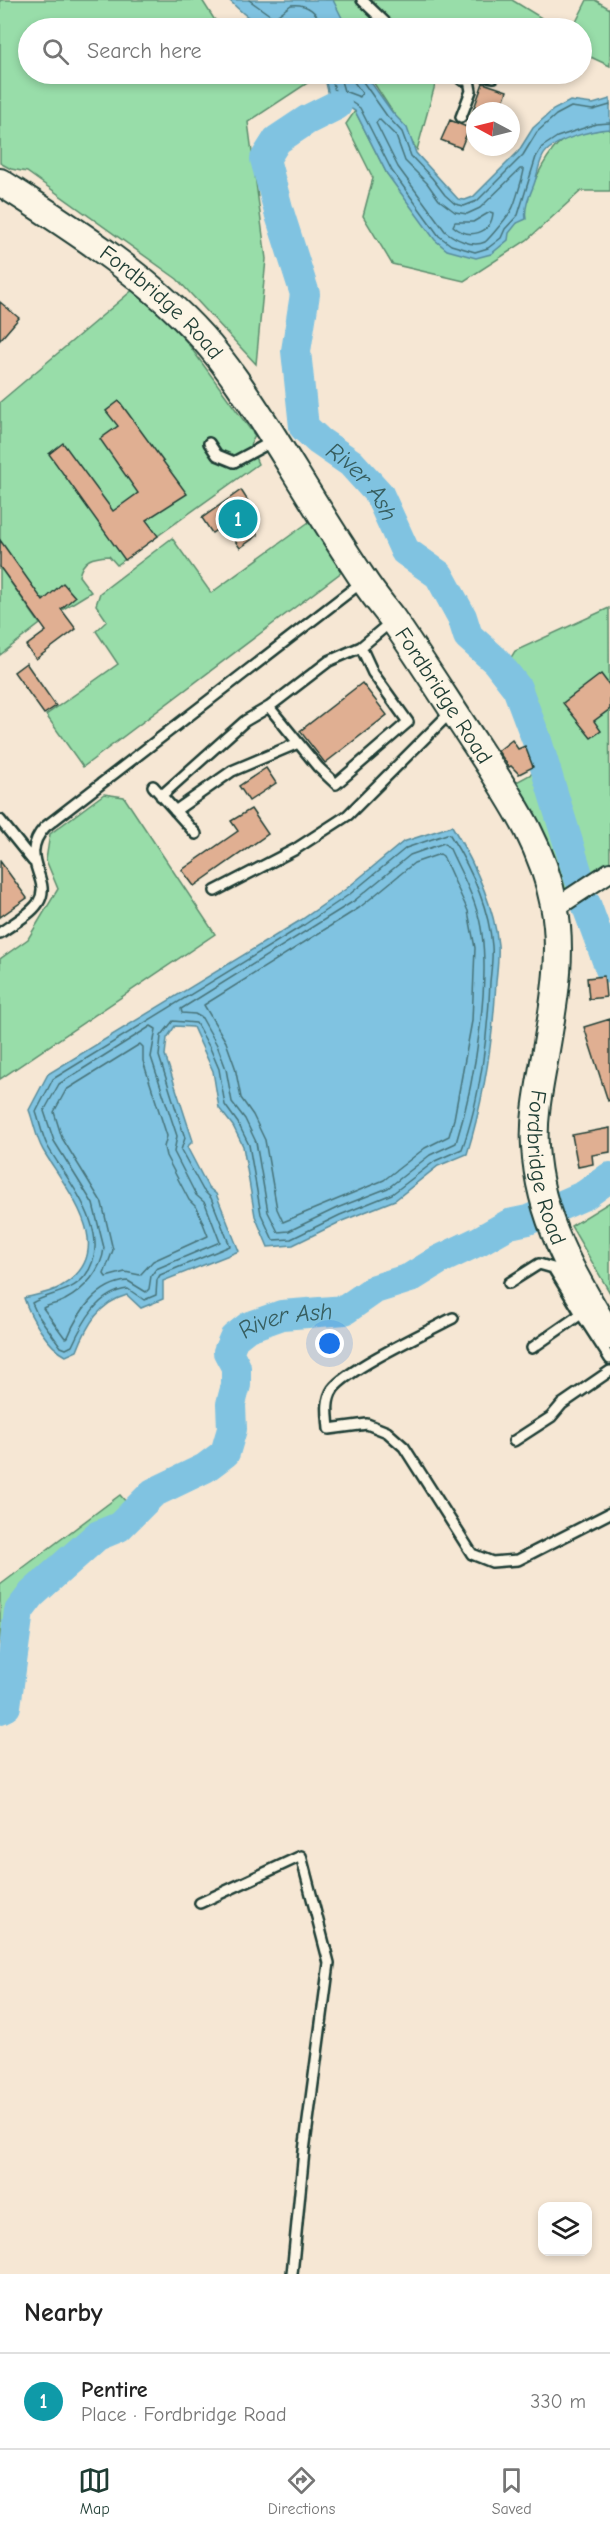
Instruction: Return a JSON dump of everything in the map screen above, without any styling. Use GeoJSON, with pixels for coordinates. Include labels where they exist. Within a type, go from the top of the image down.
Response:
{"type":"FeatureCollection","features":[{"type":"Feature","properties":{"kind":"street","name":"Fordbridge Road"},"geometry":{"type":"LineString","coordinates":[[0,182],[65,224],[166,300],[204,339],[239,384],[364,581],[393,620],[517,808],[545,866],[555,908],[558,934],[556,993],[540,1082],[534,1143],[540,1186],[551,1226],[586,1310],[610,1336]]}},
{"type":"Feature","properties":{"kind":"street"},"geometry":{"type":"LineString","coordinates":[[555,908],[610,872]]}},
{"type":"Feature","properties":{"kind":"lane"},"geometry":{"type":"LineString","coordinates":[[362,0],[381,18]]}},
{"type":"Feature","properties":{"kind":"lane"},"geometry":{"type":"LineString","coordinates":[[461,117],[471,84]]}},
{"type":"Feature","properties":{"kind":"lane"},"geometry":{"type":"LineString","coordinates":[[208,443],[217,455],[234,462],[275,440]]}},
{"type":"Feature","properties":{"kind":"lane"},"geometry":{"type":"LineString","coordinates":[[0,933],[31,911],[42,896],[34,863],[34,843],[45,827],[364,581]]}},
{"type":"Feature","properties":{"kind":"lane"},"geometry":{"type":"LineString","coordinates":[[161,796],[245,720],[268,707],[328,661],[361,647],[393,620]]}},
{"type":"Feature","properties":{"kind":"lane"},"geometry":{"type":"LineString","coordinates":[[268,707],[318,767],[336,784],[408,722],[373,673],[361,647]]}},
{"type":"Feature","properties":{"kind":"lane"},"geometry":{"type":"LineString","coordinates":[[214,891],[294,850],[348,815],[453,710]]}},
{"type":"Feature","properties":{"kind":"lane"},"geometry":{"type":"LineString","coordinates":[[175,811],[232,771],[298,744]]}},
{"type":"Feature","properties":{"kind":"lane"},"geometry":{"type":"LineString","coordinates":[[153,786],[196,834]]}},
{"type":"Feature","properties":{"kind":"lane"},"geometry":{"type":"LineString","coordinates":[[0,820],[34,863]]}},
{"type":"Feature","properties":{"kind":"lane"},"geometry":{"type":"LineString","coordinates":[[509,1283],[539,1264],[553,1268],[586,1310],[610,1359]]}},
{"type":"Feature","properties":{"kind":"lane"},"geometry":{"type":"LineString","coordinates":[[532,1348],[586,1310]]}},
{"type":"Feature","properties":{"kind":"lane"},"geometry":{"type":"LineString","coordinates":[[453,1318],[349,1374],[333,1389],[326,1406],[329,1429],[367,1424],[387,1432],[404,1447],[472,1554],[492,1562],[518,1560],[610,1513]]}},
{"type":"Feature","properties":{"kind":"lane"},"geometry":{"type":"LineString","coordinates":[[514,1441],[551,1417],[562,1404],[610,1371]]}},
{"type":"Feature","properties":{"kind":"lane"},"geometry":{"type":"LineString","coordinates":[[200,1903],[301,1856],[329,1963],[304,2151],[292,2274]]}},
{"type":"Feature","properties":{"kind":"green space"},"geometry":{"type":"Polygon","coordinates":[[[0,0],[202,0],[213,18],[18,18],[18,84],[306,84],[248,122],[266,259],[256,364],[177,279],[27,172],[11,169],[0,163],[0,0]]]}},
{"type":"Feature","properties":{"kind":"green space"},"geometry":{"type":"Polygon","coordinates":[[[325,0],[512,0],[542,18],[335,18],[325,0]]]}},
{"type":"Feature","properties":{"kind":"green space"},"geometry":{"type":"Polygon","coordinates":[[[587,0],[595,0],[610,9],[610,66],[592,58],[592,18],[578,18],[587,0]]]}},
{"type":"Feature","properties":{"kind":"green space"},"geometry":{"type":"Polygon","coordinates":[[[374,84],[435,84],[417,150],[374,84]]]}},
{"type":"Feature","properties":{"kind":"green space"},"geometry":{"type":"Polygon","coordinates":[[[355,111],[387,174],[517,223],[539,172],[557,145],[574,136],[610,129],[610,191],[581,191],[527,240],[464,281],[392,264],[363,216],[373,178],[346,124],[355,111]]]}},
{"type":"Feature","properties":{"kind":"green space"},"geometry":{"type":"Polygon","coordinates":[[[135,288],[186,341],[255,436],[250,445],[258,464],[117,565],[109,556],[93,558],[86,562],[79,576],[91,592],[60,611],[39,596],[4,547],[0,549],[0,402],[135,288]]]}},
{"type":"Feature","properties":{"kind":"green space"},"geometry":{"type":"Polygon","coordinates":[[[313,519],[343,571],[83,767],[46,715],[118,664],[96,631],[107,621],[96,605],[100,593],[172,538],[211,593],[313,519]]]}},
{"type":"Feature","properties":{"kind":"green space"},"geometry":{"type":"Polygon","coordinates":[[[0,567],[40,624],[0,655],[0,567]]]}},
{"type":"Feature","properties":{"kind":"green space"},"geometry":{"type":"Polygon","coordinates":[[[609,608],[610,873],[564,903],[509,786],[537,771],[511,695],[497,680],[515,651],[609,608]]]}},
{"type":"Feature","properties":{"kind":"green space"},"geometry":{"type":"Polygon","coordinates":[[[104,794],[124,797],[215,934],[0,1079],[0,959],[28,939],[58,889],[46,860],[50,834],[104,794]]]}},
{"type":"Feature","properties":{"kind":"green space"},"geometry":{"type":"Polygon","coordinates":[[[610,1202],[610,1293],[571,1226],[610,1202]]]}},
{"type":"Feature","properties":{"kind":"green space"},"geometry":{"type":"Polygon","coordinates":[[[120,1495],[134,1511],[119,1527],[97,1536],[32,1594],[19,1611],[6,1706],[0,1709],[0,1585],[120,1495]]]}},
{"type":"Feature","properties":{"kind":"water"},"geometry":{"type":"Polygon","coordinates":[[[229,0],[333,0],[342,18],[250,18],[229,0]]]}},
{"type":"Feature","properties":{"kind":"water"},"geometry":{"type":"Polygon","coordinates":[[[326,84],[372,84],[392,112],[407,128],[416,153],[458,199],[465,200],[473,197],[514,156],[520,156],[520,149],[533,128],[553,110],[570,101],[593,104],[610,99],[610,129],[573,137],[547,150],[541,160],[528,199],[526,219],[517,223],[509,233],[508,240],[491,254],[476,258],[447,250],[435,240],[387,174],[355,111],[345,105],[339,115],[322,116],[302,127],[298,122],[323,108],[330,100],[326,84]]]}},
{"type":"Feature","properties":{"kind":"water"},"geometry":{"type":"Polygon","coordinates":[[[452,826],[475,868],[487,899],[496,930],[498,950],[493,1026],[487,1069],[467,1154],[438,1166],[395,1200],[342,1221],[293,1245],[268,1247],[255,1216],[243,1146],[233,1126],[219,1108],[213,1071],[193,1027],[175,1026],[167,1038],[165,1055],[193,1141],[187,1147],[208,1187],[216,1194],[239,1251],[163,1281],[163,1299],[141,1308],[127,1295],[109,1303],[95,1316],[77,1351],[66,1356],[59,1352],[40,1331],[24,1298],[56,1289],[78,1273],[87,1257],[88,1239],[84,1221],[41,1145],[29,1110],[48,1074],[301,920],[346,889],[403,842],[452,826]]]}},
{"type":"Feature","properties":{"kind":"building"},"geometry":{"type":"Polygon","coordinates":[[[483,84],[507,91],[503,102],[476,102],[483,84]]]}},
{"type":"Feature","properties":{"kind":"building"},"geometry":{"type":"Polygon","coordinates":[[[450,120],[466,127],[466,136],[461,148],[441,140],[450,120]]]}},
{"type":"Feature","properties":{"kind":"building"},"geometry":{"type":"Polygon","coordinates":[[[0,302],[19,318],[0,340],[0,302]]]}},
{"type":"Feature","properties":{"kind":"building"},"geometry":{"type":"Polygon","coordinates":[[[119,401],[187,494],[146,520],[158,536],[125,560],[49,454],[63,443],[113,511],[138,493],[100,439],[118,426],[106,411],[119,401]]]}},
{"type":"Feature","properties":{"kind":"building"},"geometry":{"type":"Polygon","coordinates":[[[241,490],[248,501],[241,506],[252,521],[250,523],[258,535],[240,548],[224,525],[212,533],[202,518],[241,490]]]}},
{"type":"Feature","properties":{"kind":"building"},"geometry":{"type":"Polygon","coordinates":[[[0,540],[43,601],[63,583],[75,597],[61,609],[76,629],[36,659],[26,646],[46,631],[0,567],[0,540]]]}},
{"type":"Feature","properties":{"kind":"building"},"geometry":{"type":"Polygon","coordinates":[[[26,663],[56,706],[44,714],[14,672],[26,663]]]}},
{"type":"Feature","properties":{"kind":"building"},"geometry":{"type":"Polygon","coordinates":[[[601,674],[610,686],[610,709],[594,721],[601,731],[591,738],[563,703],[601,674]]]}},
{"type":"Feature","properties":{"kind":"building"},"geometry":{"type":"Polygon","coordinates":[[[362,683],[387,715],[325,763],[300,731],[362,683]]]}},
{"type":"Feature","properties":{"kind":"building"},"geometry":{"type":"Polygon","coordinates":[[[512,740],[518,749],[525,746],[533,767],[519,774],[511,766],[509,767],[498,751],[512,740]]]}},
{"type":"Feature","properties":{"kind":"building"},"geometry":{"type":"Polygon","coordinates":[[[266,768],[276,783],[249,801],[239,786],[266,768]]]}},
{"type":"Feature","properties":{"kind":"building"},"geometry":{"type":"Polygon","coordinates":[[[251,809],[268,834],[194,886],[182,870],[238,831],[231,821],[251,809]]]}},
{"type":"Feature","properties":{"kind":"building"},"geometry":{"type":"Polygon","coordinates":[[[0,861],[27,898],[0,917],[0,861]]]}},
{"type":"Feature","properties":{"kind":"building"},"geometry":{"type":"Polygon","coordinates":[[[604,976],[606,997],[589,999],[587,978],[604,976]]]}},
{"type":"Feature","properties":{"kind":"building"},"geometry":{"type":"Polygon","coordinates":[[[610,1019],[610,1100],[608,1101],[584,1027],[610,1019]]]}},
{"type":"Feature","properties":{"kind":"building"},"geometry":{"type":"Polygon","coordinates":[[[610,1128],[610,1152],[592,1155],[593,1164],[578,1167],[572,1135],[610,1128]]]}},
{"type":"Feature","properties":{"kind":"waterway","name":"River Ash"},"geometry":{"type":"LineString","coordinates":[[337,105],[307,120],[277,140],[265,159],[305,294],[296,351],[304,427],[319,441],[351,463],[379,494],[405,551],[439,575],[462,617],[468,636],[496,661],[517,688],[537,741],[579,878]]}},
{"type":"Feature","properties":{"kind":"waterway","name":"River Ash"},"geometry":{"type":"LineString","coordinates":[[586,904],[610,969]]}},
{"type":"Feature","properties":{"kind":"waterway","name":"River Ash"},"geometry":{"type":"LineString","coordinates":[[0,1709],[6,1706],[19,1611],[32,1594],[97,1536],[119,1527],[153,1493],[205,1468],[225,1453],[232,1429],[231,1404],[236,1385],[236,1367],[228,1352],[234,1338],[248,1327],[282,1315],[345,1310],[375,1289],[410,1278],[439,1260],[509,1224],[528,1220],[585,1195],[610,1177]]}},
{"type":"Feature","properties":{"kind":"place","name":"Pentire"},"geometry":{"type":"Point","coordinates":[238,519]}}]}
